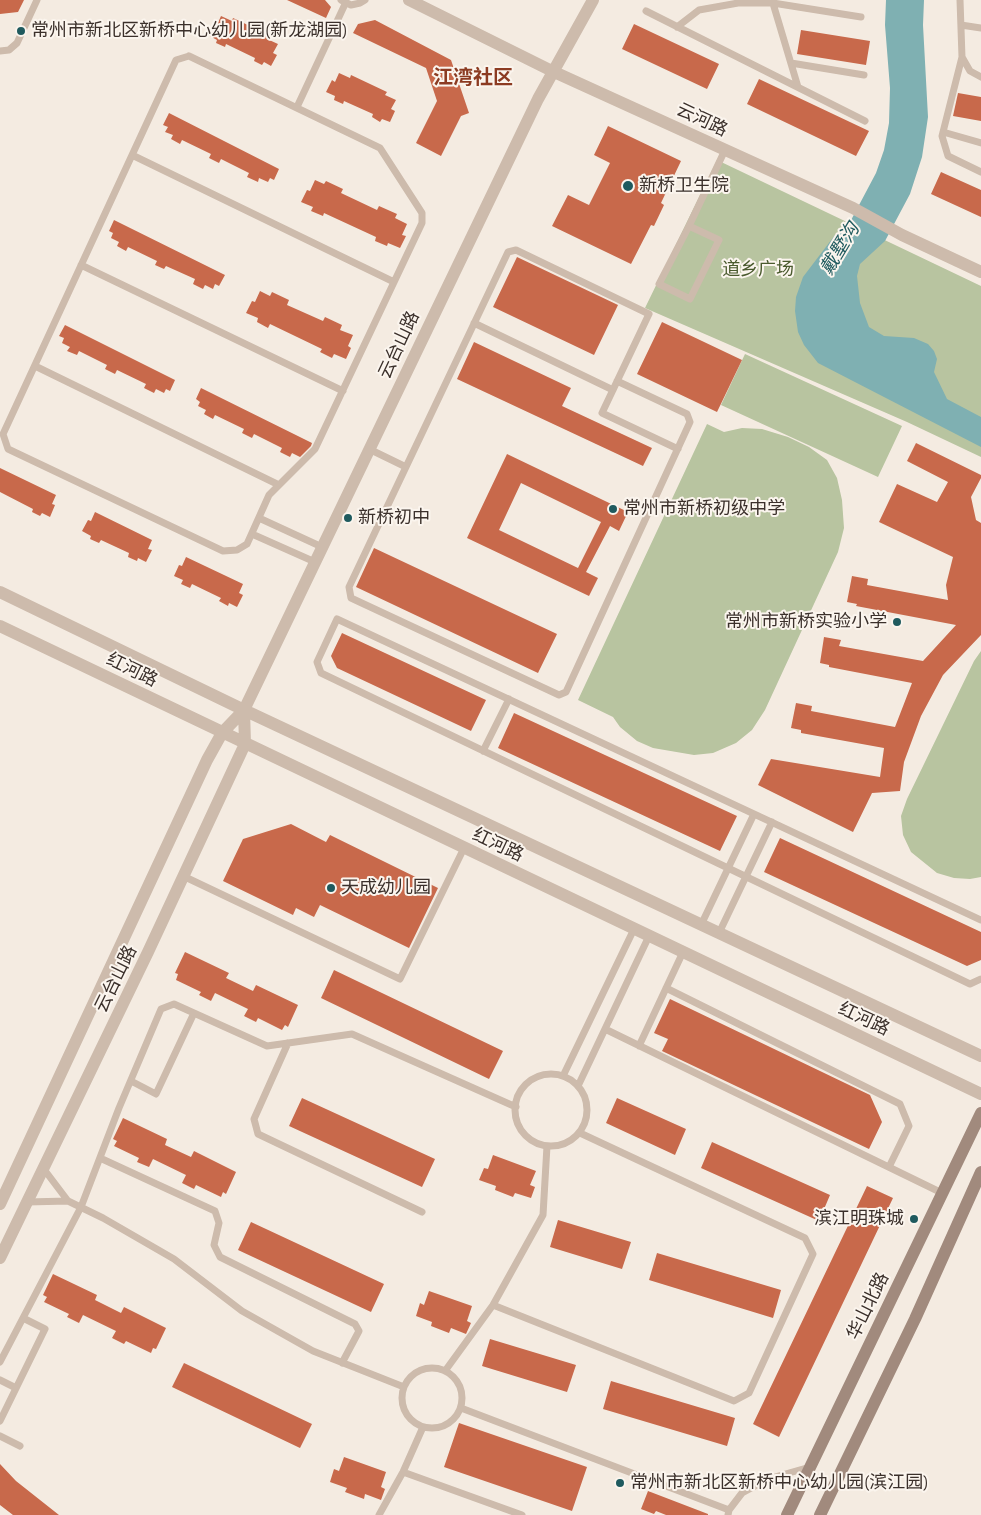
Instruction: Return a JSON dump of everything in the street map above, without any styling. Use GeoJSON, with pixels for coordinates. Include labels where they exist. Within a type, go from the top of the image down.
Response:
{"type":"FeatureCollection","features":[{"type":"Feature","properties":{"kind":"main road","name":"华山北路"},"geometry":{"type":"LineString","coordinates":[[787,1515],[981,1113]]}},
{"type":"Feature","properties":{"kind":"main road"},"geometry":{"type":"LineString","coordinates":[[820,1515],[915,1319],[981,1172]]}},
{"type":"Feature","properties":{"kind":"street","name":"云河路"},"geometry":{"type":"LineString","coordinates":[[409,0],[552,71],[853,208],[902,235],[981,272]]}},
{"type":"Feature","properties":{"kind":"street","name":"云台山路"},"geometry":{"type":"LineString","coordinates":[[0,1204],[203,769],[222,733],[244,710],[456,265],[552,71],[593,0]]}},
{"type":"Feature","properties":{"kind":"street","name":"红河路"},"geometry":{"type":"LineString","coordinates":[[0,592],[244,710],[981,1056]]}},
{"type":"Feature","properties":{"kind":"street","name":"红河路"},"geometry":{"type":"LineString","coordinates":[[0,626],[981,1094]]}},
{"type":"Feature","properties":{"kind":"street","name":"云台山路"},"geometry":{"type":"LineString","coordinates":[[0,1258],[148,952],[245,744],[244,710]]}},
{"type":"Feature","properties":{"kind":"lane"},"geometry":{"type":"LineString","coordinates":[[0,51],[9,50],[18,43],[37,0]]}},
{"type":"Feature","properties":{"kind":"lane"},"geometry":{"type":"LineString","coordinates":[[297,107],[343,1],[350,5],[364,0]]}},
{"type":"Feature","properties":{"kind":"lane"},"geometry":{"type":"LineString","coordinates":[[960,0],[962,57],[942,136],[948,156],[981,172]]}},
{"type":"Feature","properties":{"kind":"lane"},"geometry":{"type":"LineString","coordinates":[[677,27],[699,10],[738,3],[772,1],[861,17]]}},
{"type":"Feature","properties":{"kind":"lane"},"geometry":{"type":"LineString","coordinates":[[772,1],[798,87]]}},
{"type":"Feature","properties":{"kind":"lane"},"geometry":{"type":"LineString","coordinates":[[646,11],[865,121]]}},
{"type":"Feature","properties":{"kind":"lane"},"geometry":{"type":"LineString","coordinates":[[961,25],[981,28]]}},
{"type":"Feature","properties":{"kind":"lane"},"geometry":{"type":"LineString","coordinates":[[189,56],[380,148],[422,213],[422,223],[315,449],[269,495],[247,544],[237,550],[223,551],[8,449],[3,434],[132,155],[176,60],[189,56]]}},
{"type":"Feature","properties":{"kind":"lane"},"geometry":{"type":"LineString","coordinates":[[962,57],[970,71],[981,77]]}},
{"type":"Feature","properties":{"kind":"lane"},"geometry":{"type":"LineString","coordinates":[[791,63],[864,75]]}},
{"type":"Feature","properties":{"kind":"lane"},"geometry":{"type":"LineString","coordinates":[[943,132],[981,143]]}},
{"type":"Feature","properties":{"kind":"lane"},"geometry":{"type":"LineString","coordinates":[[689,226],[720,240],[690,299],[659,284],[725,150]]}},
{"type":"Feature","properties":{"kind":"lane"},"geometry":{"type":"LineString","coordinates":[[132,155],[394,282]]}},
{"type":"Feature","properties":{"kind":"lane"},"geometry":{"type":"LineString","coordinates":[[617,381],[687,414],[690,422],[678,449],[566,692],[559,695],[351,598],[349,587],[508,252],[516,250],[649,314],[617,381],[602,413],[678,449]]}},
{"type":"Feature","properties":{"kind":"lane"},"geometry":{"type":"LineString","coordinates":[[81,265],[342,391]]}},
{"type":"Feature","properties":{"kind":"lane"},"geometry":{"type":"LineString","coordinates":[[474,323],[613,390]]}},
{"type":"Feature","properties":{"kind":"lane"},"geometry":{"type":"LineString","coordinates":[[35,366],[279,485]]}},
{"type":"Feature","properties":{"kind":"lane"},"geometry":{"type":"LineString","coordinates":[[369,449],[406,467]]}},
{"type":"Feature","properties":{"kind":"lane"},"geometry":{"type":"LineString","coordinates":[[259,518],[322,547]]}},
{"type":"Feature","properties":{"kind":"lane"},"geometry":{"type":"LineString","coordinates":[[252,534],[315,562]]}},
{"type":"Feature","properties":{"kind":"lane"},"geometry":{"type":"LineString","coordinates":[[981,920],[337,619],[316,662],[321,673],[746,877],[970,984],[981,980]]}},
{"type":"Feature","properties":{"kind":"lane"},"geometry":{"type":"LineString","coordinates":[[483,751],[509,699]]}},
{"type":"Feature","properties":{"kind":"lane"},"geometry":{"type":"LineString","coordinates":[[701,925],[754,814]]}},
{"type":"Feature","properties":{"kind":"lane"},"geometry":{"type":"LineString","coordinates":[[719,933],[772,822]]}},
{"type":"Feature","properties":{"kind":"lane"},"geometry":{"type":"LineString","coordinates":[[183,876],[400,979],[464,848]]}},
{"type":"Feature","properties":{"kind":"lane"},"geometry":{"type":"LineString","coordinates":[[563,1076],[634,929]]}},
{"type":"Feature","properties":{"kind":"lane"},"geometry":{"type":"LineString","coordinates":[[578,1086],[649,936]]}},
{"type":"Feature","properties":{"kind":"lane"},"geometry":{"type":"LineString","coordinates":[[639,1046],[683,952]]}},
{"type":"Feature","properties":{"kind":"lane"},"geometry":{"type":"LineString","coordinates":[[666,988],[900,1104],[909,1126],[889,1167]]}},
{"type":"Feature","properties":{"kind":"lane"},"geometry":{"type":"LineString","coordinates":[[0,1362],[81,1207],[161,1009],[174,1004],[267,1046],[352,1034],[516,1107]]}},
{"type":"Feature","properties":{"kind":"lane"},"geometry":{"type":"LineString","coordinates":[[131,1081],[156,1094],[194,1013]]}},
{"type":"Feature","properties":{"kind":"lane"},"geometry":{"type":"LineString","coordinates":[[605,1029],[942,1193]]}},
{"type":"Feature","properties":{"kind":"lane"},"geometry":{"type":"LineString","coordinates":[[288,1043],[254,1119],[258,1134],[422,1212]]}},
{"type":"Feature","properties":{"kind":"lane"},"geometry":{"type":"LineString","coordinates":[[547,1075],[563,1076],[578,1086],[585,1098],[588,1110],[586,1122],[580,1133],[571,1141],[559,1146],[535,1143],[526,1136],[519,1126],[516,1107],[520,1093],[527,1084],[536,1078],[547,1075]]}},
{"type":"Feature","properties":{"kind":"lane"},"geometry":{"type":"LineString","coordinates":[[493,1306],[734,1401],[749,1393],[813,1254],[805,1238],[580,1133]]}},
{"type":"Feature","properties":{"kind":"lane"},"geometry":{"type":"LineString","coordinates":[[445,1371],[493,1306],[543,1216],[547,1146]]}},
{"type":"Feature","properties":{"kind":"lane"},"geometry":{"type":"LineString","coordinates":[[100,1158],[215,1211],[219,1223],[214,1245],[220,1257],[355,1324],[359,1331],[342,1363]]}},
{"type":"Feature","properties":{"kind":"lane"},"geometry":{"type":"LineString","coordinates":[[43,1168],[68,1201]]}},
{"type":"Feature","properties":{"kind":"lane"},"geometry":{"type":"LineString","coordinates":[[27,1202],[68,1201],[104,1218],[174,1259],[242,1311],[312,1351],[404,1387]]}},
{"type":"Feature","properties":{"kind":"lane"},"geometry":{"type":"LineString","coordinates":[[0,1421],[46,1329],[23,1318]]}},
{"type":"Feature","properties":{"kind":"lane"},"geometry":{"type":"LineString","coordinates":[[436,1368],[445,1371],[458,1382],[462,1391],[461,1408],[450,1423],[432,1428],[423,1427],[414,1422],[408,1415],[402,1397],[404,1387],[417,1372],[436,1368]]}},
{"type":"Feature","properties":{"kind":"lane"},"geometry":{"type":"LineString","coordinates":[[0,1380],[16,1388]]}},
{"type":"Feature","properties":{"kind":"lane"},"geometry":{"type":"LineString","coordinates":[[461,1408],[728,1512],[742,1493],[768,1479],[810,1467]]}},
{"type":"Feature","properties":{"kind":"lane"},"geometry":{"type":"LineString","coordinates":[[379,1515],[403,1472],[423,1427]]}},
{"type":"Feature","properties":{"kind":"lane"},"geometry":{"type":"LineString","coordinates":[[0,1436],[20,1446]]}},
{"type":"Feature","properties":{"kind":"lane"},"geometry":{"type":"LineString","coordinates":[[403,1472],[522,1515]]}},
{"type":"Feature","properties":{"kind":"green space","name":"道乡广场"},"geometry":{"type":"Polygon","coordinates":[[[717,160],[981,286],[981,457],[907,422],[645,308],[717,160]]]}},
{"type":"Feature","properties":{"kind":"green space"},"geometry":{"type":"Polygon","coordinates":[[[745,354],[902,426],[878,477],[721,405],[745,354]]]}},
{"type":"Feature","properties":{"kind":"green space"},"geometry":{"type":"Polygon","coordinates":[[[707,424],[724,432],[742,428],[762,429],[788,437],[809,447],[827,460],[837,478],[842,500],[844,528],[838,552],[765,710],[752,730],[736,743],[713,753],[694,755],[653,748],[637,741],[620,727],[613,717],[578,700],[707,424]]]}},
{"type":"Feature","properties":{"kind":"green space"},"geometry":{"type":"Polygon","coordinates":[[[981,651],[981,877],[970,879],[954,878],[937,873],[911,852],[903,835],[901,816],[907,799],[974,661],[981,651]]]}},
{"type":"Feature","properties":{"kind":"water","name":"戴墅沟"},"geometry":{"type":"Polygon","coordinates":[[[886,0],[924,0],[923,25],[928,117],[922,157],[910,194],[885,241],[860,264],[857,276],[860,303],[869,327],[884,336],[914,338],[928,344],[934,351],[937,359],[934,372],[947,399],[981,417],[981,447],[818,363],[804,345],[798,332],[795,311],[796,297],[803,277],[835,235],[849,224],[876,173],[884,150],[889,123],[890,88],[885,25],[886,0]]]}},
{"type":"Feature","properties":{"kind":"building"},"geometry":{"type":"Polygon","coordinates":[[[0,0],[24,0],[18,12],[0,14],[0,0]]]}},
{"type":"Feature","properties":{"kind":"building"},"geometry":{"type":"Polygon","coordinates":[[[287,0],[325,0],[331,7],[326,18],[287,0]]]}},
{"type":"Feature","properties":{"kind":"building"},"geometry":{"type":"Polygon","coordinates":[[[221,16],[232,21],[233,18],[269,35],[267,39],[278,44],[273,53],[277,55],[271,66],[264,62],[262,65],[254,61],[255,58],[226,44],[225,47],[216,43],[217,40],[208,35],[214,24],[217,25],[221,16]]]}},
{"type":"Feature","properties":{"kind":"building"},"geometry":{"type":"Polygon","coordinates":[[[375,20],[451,60],[469,113],[461,116],[441,156],[416,143],[437,101],[426,68],[353,33],[358,24],[375,20]]]}},
{"type":"Feature","properties":{"kind":"building"},"geometry":{"type":"Polygon","coordinates":[[[634,24],[719,64],[707,89],[622,49],[634,24]]]}},
{"type":"Feature","properties":{"kind":"building"},"geometry":{"type":"Polygon","coordinates":[[[801,30],[870,41],[866,65],[797,54],[801,30]]]}},
{"type":"Feature","properties":{"kind":"building"},"geometry":{"type":"Polygon","coordinates":[[[339,73],[350,78],[351,75],[387,92],[385,95],[396,100],[391,109],[395,111],[390,122],[382,119],[380,122],[372,117],[373,114],[344,101],[343,104],[334,100],[335,96],[326,92],[332,80],[335,82],[339,73]]]}},
{"type":"Feature","properties":{"kind":"building"},"geometry":{"type":"Polygon","coordinates":[[[759,79],[869,131],[856,156],[747,104],[759,79]]]}},
{"type":"Feature","properties":{"kind":"building"},"geometry":{"type":"Polygon","coordinates":[[[958,93],[981,97],[981,121],[953,116],[958,93]]]}},
{"type":"Feature","properties":{"kind":"building"},"geometry":{"type":"Polygon","coordinates":[[[169,113],[279,169],[274,180],[270,178],[268,182],[259,178],[258,182],[247,177],[249,173],[221,159],[219,163],[209,158],[211,154],[182,140],[180,144],[171,139],[173,135],[165,132],[168,127],[163,125],[169,113]]]}},
{"type":"Feature","properties":{"kind":"building"},"geometry":{"type":"Polygon","coordinates":[[[608,126],[681,161],[661,203],[664,205],[654,226],[651,225],[631,264],[552,226],[568,195],[589,205],[610,163],[594,155],[608,126]]]}},
{"type":"Feature","properties":{"kind":"building"},"geometry":{"type":"Polygon","coordinates":[[[941,172],[981,190],[981,217],[931,194],[941,172]]]}},
{"type":"Feature","properties":{"kind":"building"},"geometry":{"type":"Polygon","coordinates":[[[315,180],[324,184],[326,181],[343,189],[341,193],[377,210],[379,206],[397,214],[395,218],[407,224],[402,235],[406,236],[400,248],[388,243],[387,246],[375,241],[376,237],[324,213],[323,216],[311,211],[313,207],[301,202],[307,190],[310,191],[315,180]]]}},
{"type":"Feature","properties":{"kind":"building"},"geometry":{"type":"Polygon","coordinates":[[[114,220],[225,275],[219,286],[215,284],[213,289],[205,285],[203,289],[193,284],[195,279],[166,266],[164,269],[155,265],[157,261],[128,247],[126,251],[117,246],[119,242],[111,238],[113,233],[109,231],[114,220]]]}},
{"type":"Feature","properties":{"kind":"building"},"geometry":{"type":"Polygon","coordinates":[[[517,257],[618,305],[594,355],[493,307],[517,257]]]}},
{"type":"Feature","properties":{"kind":"building"},"geometry":{"type":"Polygon","coordinates":[[[260,291],[270,296],[272,292],[289,300],[287,305],[323,321],[325,317],[342,325],[340,330],[353,335],[348,346],[351,348],[346,359],[334,354],[332,358],[320,352],[322,349],[270,324],[268,328],[257,322],[258,318],[246,313],[252,301],[255,302],[260,291]]]}},
{"type":"Feature","properties":{"kind":"building"},"geometry":{"type":"Polygon","coordinates":[[[662,322],[742,360],[717,412],[637,374],[662,322]]]}},
{"type":"Feature","properties":{"kind":"building"},"geometry":{"type":"Polygon","coordinates":[[[65,325],[175,380],[170,391],[166,389],[164,393],[156,389],[154,393],[144,388],[146,384],[117,370],[115,374],[105,369],[107,365],[79,351],[77,355],[67,351],[70,347],[62,343],[64,338],[59,336],[65,325]]]}},
{"type":"Feature","properties":{"kind":"building"},"geometry":{"type":"Polygon","coordinates":[[[474,342],[571,388],[562,406],[652,448],[643,466],[457,379],[474,342]]]}},
{"type":"Feature","properties":{"kind":"building"},"geometry":{"type":"Polygon","coordinates":[[[201,388],[312,443],[311,446],[300,457],[292,453],[290,457],[280,452],[282,448],[254,434],[252,438],[242,433],[244,429],[215,415],[213,419],[204,414],[206,410],[198,406],[200,402],[196,399],[201,388]]]}},
{"type":"Feature","properties":{"kind":"building"},"geometry":{"type":"Polygon","coordinates":[[[916,443],[981,475],[971,497],[976,520],[981,523],[981,635],[943,675],[921,716],[904,762],[900,791],[872,793],[853,832],[758,785],[771,759],[880,777],[884,748],[801,733],[801,730],[791,728],[796,703],[812,706],[811,711],[895,727],[912,683],[829,667],[829,665],[820,663],[824,637],[841,640],[839,646],[923,661],[956,625],[856,606],[857,604],[847,602],[852,576],[868,579],[867,585],[948,600],[946,585],[953,557],[879,522],[897,484],[937,502],[948,482],[907,461],[916,443]]]}},
{"type":"Feature","properties":{"kind":"building"},"geometry":{"type":"Polygon","coordinates":[[[507,454],[628,512],[619,531],[610,526],[586,572],[598,578],[589,596],[467,538],[507,454]],[[521,483],[499,530],[578,568],[601,522],[521,483]]]}},
{"type":"Feature","properties":{"kind":"building"},"geometry":{"type":"Polygon","coordinates":[[[0,468],[56,495],[52,504],[55,505],[50,517],[42,513],[40,516],[32,512],[33,509],[0,492],[0,468]]]}},
{"type":"Feature","properties":{"kind":"building"},"geometry":{"type":"Polygon","coordinates":[[[95,512],[152,540],[148,549],[152,550],[146,562],[138,558],[137,561],[128,557],[129,553],[101,540],[99,543],[90,539],[91,536],[82,531],[88,520],[91,521],[95,512]]]}},
{"type":"Feature","properties":{"kind":"building"},"geometry":{"type":"Polygon","coordinates":[[[374,548],[557,634],[538,673],[356,587],[374,548]]]}},
{"type":"Feature","properties":{"kind":"building"},"geometry":{"type":"Polygon","coordinates":[[[186,557],[243,584],[239,593],[243,595],[237,607],[229,603],[228,606],[219,601],[221,598],[192,584],[190,588],[181,584],[183,580],[174,576],[179,565],[182,566],[186,557]]]}},
{"type":"Feature","properties":{"kind":"building"},"geometry":{"type":"Polygon","coordinates":[[[342,633],[486,700],[471,731],[337,668],[331,656],[342,633]]]}},
{"type":"Feature","properties":{"kind":"building"},"geometry":{"type":"Polygon","coordinates":[[[514,713],[737,816],[720,851],[498,748],[514,713]]]}},
{"type":"Feature","properties":{"kind":"building"},"geometry":{"type":"Polygon","coordinates":[[[291,824],[326,842],[330,835],[438,888],[409,948],[320,905],[314,917],[296,908],[293,915],[223,881],[243,839],[291,824]]]}},
{"type":"Feature","properties":{"kind":"building"},"geometry":{"type":"Polygon","coordinates":[[[780,838],[981,932],[981,960],[967,966],[764,872],[780,838]]]}},
{"type":"Feature","properties":{"kind":"building"},"geometry":{"type":"Polygon","coordinates":[[[185,952],[229,973],[226,978],[253,991],[256,985],[298,1005],[288,1027],[285,1025],[282,1030],[258,1018],[256,1022],[244,1016],[248,1009],[215,993],[211,1001],[199,995],[201,992],[176,980],[178,974],[175,973],[185,952]]]}},
{"type":"Feature","properties":{"kind":"building"},"geometry":{"type":"Polygon","coordinates":[[[334,970],[503,1051],[489,1079],[321,998],[334,970]]]}},
{"type":"Feature","properties":{"kind":"building"},"geometry":{"type":"Polygon","coordinates":[[[670,999],[870,1095],[882,1122],[869,1149],[662,1051],[668,1039],[654,1033],[670,999]]]}},
{"type":"Feature","properties":{"kind":"building"},"geometry":{"type":"Polygon","coordinates":[[[302,1098],[435,1159],[422,1187],[289,1126],[302,1098]]]}},
{"type":"Feature","properties":{"kind":"building"},"geometry":{"type":"Polygon","coordinates":[[[617,1098],[686,1129],[675,1155],[606,1123],[617,1098]]]}},
{"type":"Feature","properties":{"kind":"building"},"geometry":{"type":"Polygon","coordinates":[[[123,1118],[167,1139],[165,1145],[191,1157],[194,1151],[236,1172],[226,1194],[223,1192],[221,1197],[196,1185],[194,1189],[182,1183],[186,1175],[153,1159],[149,1167],[137,1162],[139,1158],[114,1146],[117,1141],[113,1139],[123,1118]]]}},
{"type":"Feature","properties":{"kind":"building"},"geometry":{"type":"Polygon","coordinates":[[[712,1142],[830,1195],[819,1221],[701,1168],[712,1142]]]}},
{"type":"Feature","properties":{"kind":"building"},"geometry":{"type":"Polygon","coordinates":[[[493,1155],[536,1171],[530,1185],[535,1187],[531,1198],[515,1193],[513,1197],[495,1190],[496,1186],[479,1180],[484,1168],[488,1169],[493,1155]]]}},
{"type":"Feature","properties":{"kind":"building"},"geometry":{"type":"Polygon","coordinates":[[[867,1186],[893,1198],[779,1437],[753,1424],[867,1186]]]}},
{"type":"Feature","properties":{"kind":"building"},"geometry":{"type":"Polygon","coordinates":[[[558,1220],[631,1242],[622,1269],[550,1247],[558,1220]]]}},
{"type":"Feature","properties":{"kind":"building"},"geometry":{"type":"Polygon","coordinates":[[[251,1222],[384,1284],[371,1312],[238,1250],[251,1222]]]}},
{"type":"Feature","properties":{"kind":"building"},"geometry":{"type":"Polygon","coordinates":[[[657,1253],[781,1290],[773,1318],[649,1280],[657,1253]]]}},
{"type":"Feature","properties":{"kind":"building"},"geometry":{"type":"Polygon","coordinates":[[[53,1274],[97,1295],[95,1300],[121,1313],[124,1307],[166,1328],[156,1349],[153,1348],[151,1353],[126,1341],[124,1344],[112,1338],[116,1331],[83,1315],[79,1323],[67,1317],[69,1314],[44,1302],[47,1297],[43,1295],[53,1274]]]}},
{"type":"Feature","properties":{"kind":"building"},"geometry":{"type":"Polygon","coordinates":[[[429,1291],[472,1306],[467,1321],[471,1323],[466,1334],[451,1328],[449,1333],[431,1326],[432,1322],[416,1316],[420,1303],[424,1305],[429,1291]]]}},
{"type":"Feature","properties":{"kind":"building"},"geometry":{"type":"Polygon","coordinates":[[[490,1339],[576,1365],[567,1392],[482,1366],[490,1339]]]}},
{"type":"Feature","properties":{"kind":"building"},"geometry":{"type":"Polygon","coordinates":[[[184,1363],[312,1424],[300,1448],[172,1387],[184,1363]]]}},
{"type":"Feature","properties":{"kind":"building"},"geometry":{"type":"Polygon","coordinates":[[[611,1381],[735,1418],[727,1446],[603,1409],[611,1381]]]}},
{"type":"Feature","properties":{"kind":"building"},"geometry":{"type":"Polygon","coordinates":[[[459,1423],[587,1467],[572,1511],[444,1467],[459,1423]]]}},
{"type":"Feature","properties":{"kind":"building"},"geometry":{"type":"Polygon","coordinates":[[[344,1457],[386,1472],[381,1487],[385,1489],[381,1500],[365,1494],[364,1499],[345,1492],[347,1488],[330,1482],[334,1469],[339,1471],[344,1457]]]}},
{"type":"Feature","properties":{"kind":"building"},"geometry":{"type":"Polygon","coordinates":[[[0,1464],[16,1481],[59,1515],[13,1515],[0,1505],[0,1464]]]}},
{"type":"Feature","properties":{"kind":"building"},"geometry":{"type":"Polygon","coordinates":[[[648,1491],[708,1515],[666,1515],[656,1511],[654,1514],[641,1509],[648,1491]]]}},
{"type":"Feature","properties":{"kind":"place","name":"常州市新北区新桥中心幼儿园(新龙湖园)"},"geometry":{"type":"Point","coordinates":[21,31]}},
{"type":"Feature","properties":{"kind":"place","name":"新桥卫生院"},"geometry":{"type":"Point","coordinates":[628,186]}},
{"type":"Feature","properties":{"kind":"place","name":"常州市新桥初级中学"},"geometry":{"type":"Point","coordinates":[613,509]}},
{"type":"Feature","properties":{"kind":"place","name":"新桥初中"},"geometry":{"type":"Point","coordinates":[348,518]}},
{"type":"Feature","properties":{"kind":"place","name":"常州市新桥实验小学"},"geometry":{"type":"Point","coordinates":[897,622]}},
{"type":"Feature","properties":{"kind":"place","name":"天成幼儿园"},"geometry":{"type":"Point","coordinates":[331,888]}},
{"type":"Feature","properties":{"kind":"place","name":"滨江明珠城"},"geometry":{"type":"Point","coordinates":[914,1219]}},
{"type":"Feature","properties":{"kind":"place","name":"常州市新北区新桥中心幼儿园(滨江园)"},"geometry":{"type":"Point","coordinates":[620,1483]}},
{"type":"Feature","properties":{"kind":"district","name":"江湾社区"},"geometry":{"type":"Point","coordinates":[473,78]}}]}
